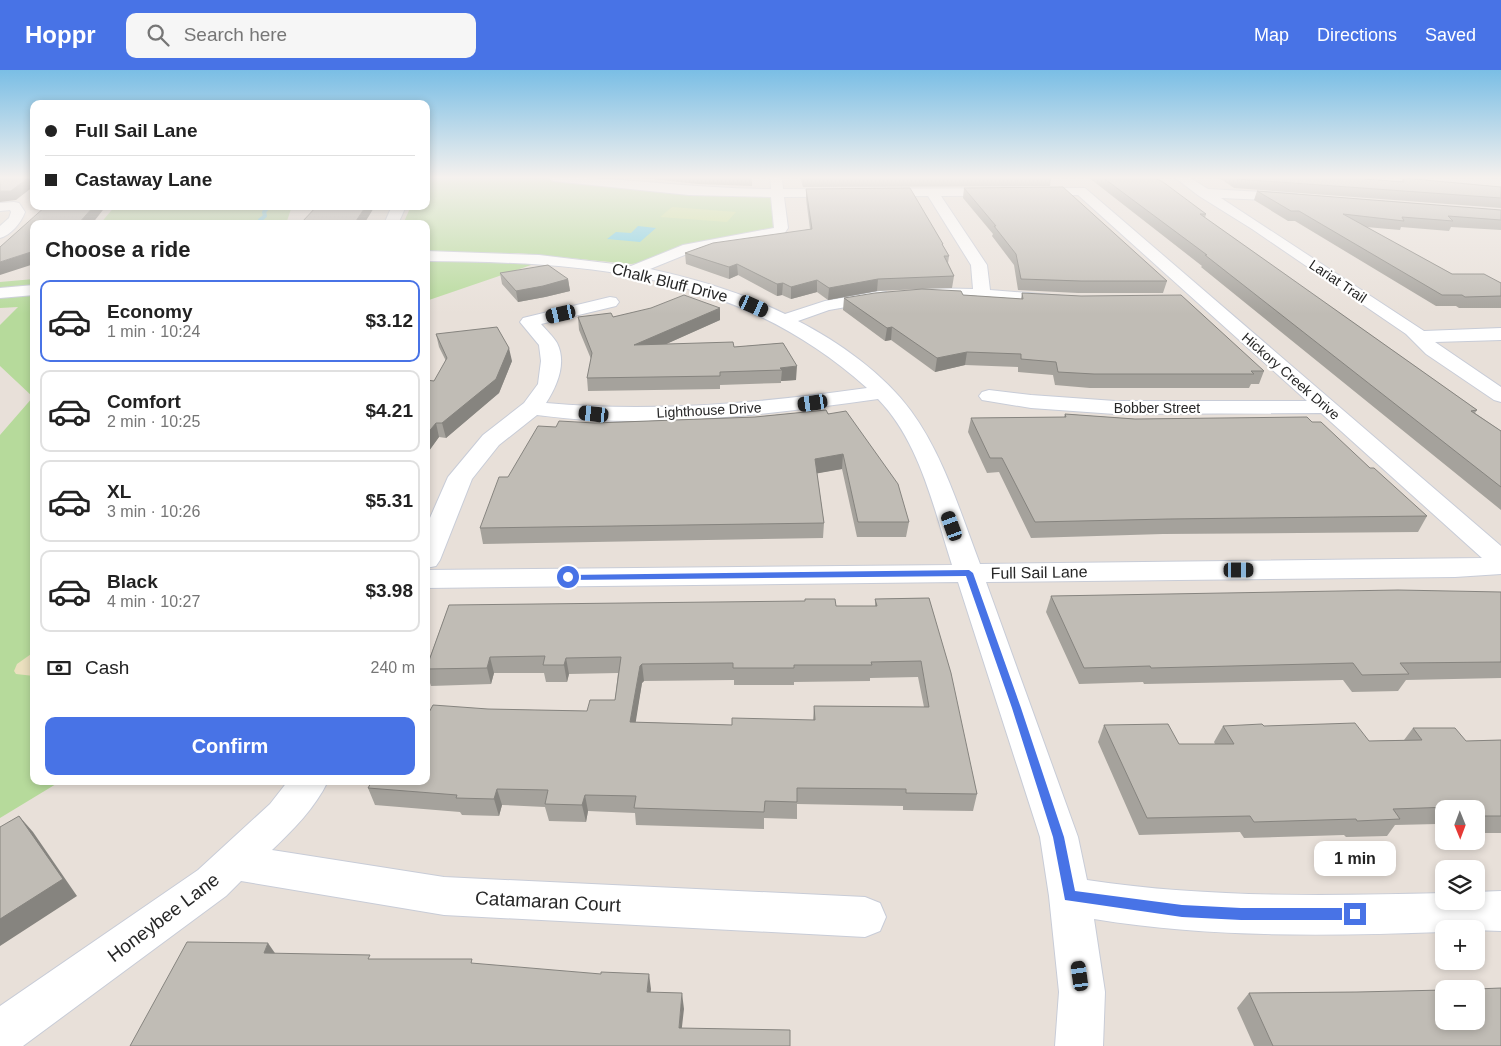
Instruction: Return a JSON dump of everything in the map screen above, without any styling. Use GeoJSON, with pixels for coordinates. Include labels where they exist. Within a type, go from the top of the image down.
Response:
{"type":"FeatureCollection","features":[{"type":"Feature","properties":{"kind":"street"},"geometry":{"type":"LineString","coordinates":[[0,234],[11,223]]}},
{"type":"Feature","properties":{"kind":"street"},"geometry":{"type":"LineString","coordinates":[[632,270],[688,248],[779,231],[781,223]]}},
{"type":"Feature","properties":{"kind":"street"},"geometry":{"type":"LineString","coordinates":[[952,223],[979,265],[982,295]]}},
{"type":"Feature","properties":{"kind":"street","name":"Hickory Creek Drive"},"geometry":{"type":"LineString","coordinates":[[1117,223],[1501,560]]}},
{"type":"Feature","properties":{"kind":"street","name":"Lariat Trail"},"geometry":{"type":"LineString","coordinates":[[1251,223],[1420,337],[1439,354],[1501,396]]}},
{"type":"Feature","properties":{"kind":"street","name":"Chalk Bluff Drive"},"geometry":{"type":"LineString","coordinates":[[430,256],[482,256],[557,260],[632,270],[738,299],[785,320],[838,353],[884,392],[903,415],[923,448],[969,573],[1058,837],[1070,896],[1082,992],[1079,1046]]}},
{"type":"Feature","properties":{"kind":"street"},"geometry":{"type":"LineString","coordinates":[[0,293],[30,290]]}},
{"type":"Feature","properties":{"kind":"street"},"geometry":{"type":"LineString","coordinates":[[785,320],[841,302],[904,294],[982,295],[1073,300]]}},
{"type":"Feature","properties":{"kind":"street"},"geometry":{"type":"LineString","coordinates":[[1175,300],[1204,300]]}},
{"type":"Feature","properties":{"kind":"street"},"geometry":{"type":"LineString","coordinates":[[430,550],[460,477],[491,440],[532,408],[548,384],[551,361],[548,344],[529,322],[610,302]]}},
{"type":"Feature","properties":{"kind":"street"},"geometry":{"type":"LineString","coordinates":[[1420,337],[1501,334]]}},
{"type":"Feature","properties":{"kind":"street","name":"Lighthouse Drive"},"geometry":{"type":"LineString","coordinates":[[532,408],[594,414],[680,413],[793,405],[884,392]]}},
{"type":"Feature","properties":{"kind":"street","name":"Bobber Street"},"geometry":{"type":"LineString","coordinates":[[989,396],[1045,404],[1112,408],[1327,407]]}},
{"type":"Feature","properties":{"kind":"street","name":"Full Sail Lane"},"geometry":{"type":"LineString","coordinates":[[430,579],[1455,568],[1501,565]]}},
{"type":"Feature","properties":{"kind":"street","name":"Honeybee Lane"},"geometry":{"type":"LineString","coordinates":[[0,1034],[212,883],[282,815],[307,785]]}},
{"type":"Feature","properties":{"kind":"street","name":"Catamaran Court"},"geometry":{"type":"LineString","coordinates":[[233,862],[444,896],[865,917]]}},
{"type":"Feature","properties":{"kind":"street"},"geometry":{"type":"LineString","coordinates":[[1070,896],[1182,911],[1241,914],[1300,915],[1501,911]]}},
{"type":"Feature","properties":{"kind":"green space"},"geometry":{"type":"Polygon","coordinates":[[[430,223],[773,223],[773,228],[771,230],[672,249],[639,263],[631,264],[518,253],[430,252],[430,223]]]}},
{"type":"Feature","properties":{"kind":"green space"},"geometry":{"type":"Polygon","coordinates":[[[430,260],[534,264],[430,300],[430,260]]]}},
{"type":"Feature","properties":{"kind":"green space"},"geometry":{"type":"Polygon","coordinates":[[[30,279],[30,394],[0,366],[0,325],[18,307],[0,308],[0,282],[30,279]]]}},
{"type":"Feature","properties":{"kind":"green space"},"geometry":{"type":"Polygon","coordinates":[[[30,400],[30,785],[54,785],[0,818],[0,435],[30,400]]]}},
{"type":"Feature","properties":{"kind":"sand"},"geometry":{"type":"Polygon","coordinates":[[[30,655],[30,676],[16,674],[14,671],[17,664],[30,655]]]}},
{"type":"Feature","properties":{"kind":"water"},"geometry":{"type":"Polygon","coordinates":[[[638,226],[656,228],[640,242],[607,239],[616,232],[631,233],[638,226]]]}},
{"type":"Feature","properties":{"kind":"building"},"geometry":{"type":"Polygon","coordinates":[[[27,223],[30,223],[30,252],[0,262],[0,247],[27,223]]]}},
{"type":"Feature","properties":{"kind":"building"},"geometry":{"type":"Polygon","coordinates":[[[811,223],[930,223],[949,256],[944,256],[954,276],[878,279],[829,288],[817,280],[791,287],[783,283],[777,284],[737,264],[729,267],[685,253],[713,243],[812,229],[811,223]]]}},
{"type":"Feature","properties":{"kind":"building"},"geometry":{"type":"Polygon","coordinates":[[[993,223],[1102,223],[1167,281],[1021,279],[1016,254],[994,226],[996,226],[993,223]]]}},
{"type":"Feature","properties":{"kind":"building"},"geometry":{"type":"Polygon","coordinates":[[[1163,223],[1212,223],[1477,410],[1471,411],[1501,431],[1501,487],[1205,255],[1207,255],[1163,223]]]}},
{"type":"Feature","properties":{"kind":"building"},"geometry":{"type":"Polygon","coordinates":[[[1319,223],[1359,223],[1452,274],[1484,274],[1501,283],[1501,296],[1465,297],[1462,295],[1442,295],[1319,223]]]}},
{"type":"Feature","properties":{"kind":"building"},"geometry":{"type":"Polygon","coordinates":[[[548,265],[568,279],[516,291],[500,273],[548,265]]]}},
{"type":"Feature","properties":{"kind":"building"},"geometry":{"type":"Polygon","coordinates":[[[922,289],[961,291],[963,295],[1023,299],[1022,293],[1081,296],[1181,295],[1264,371],[1251,371],[1254,374],[1094,374],[1058,372],[1056,362],[1021,359],[1021,354],[967,352],[937,358],[892,327],[887,328],[844,298],[922,289]]]}},
{"type":"Feature","properties":{"kind":"building"},"geometry":{"type":"Polygon","coordinates":[[[684,295],[720,308],[634,345],[733,342],[734,347],[783,343],[797,366],[780,368],[782,370],[720,372],[720,376],[587,378],[592,353],[578,317],[611,313],[613,317],[651,308],[684,295]]]}},
{"type":"Feature","properties":{"kind":"building"},"geometry":{"type":"Polygon","coordinates":[[[497,327],[509,348],[496,379],[442,423],[436,423],[430,430],[430,380],[434,381],[447,358],[436,334],[497,327]]]}},
{"type":"Feature","properties":{"kind":"building"},"geometry":{"type":"Polygon","coordinates":[[[826,410],[828,414],[846,411],[898,484],[909,522],[858,522],[843,454],[815,459],[824,523],[480,528],[499,477],[508,477],[538,426],[556,427],[559,421],[595,423],[755,417],[826,410]]]}},
{"type":"Feature","properties":{"kind":"building"},"geometry":{"type":"Polygon","coordinates":[[[1065,414],[1135,419],[1307,417],[1312,422],[1321,422],[1370,468],[1374,468],[1427,516],[1035,522],[1002,458],[990,458],[971,418],[1066,417],[1065,414]]]}},
{"type":"Feature","properties":{"kind":"building"},"geometry":{"type":"Polygon","coordinates":[[[1398,590],[1501,592],[1501,662],[1400,663],[1409,674],[1362,675],[1353,663],[1084,668],[1051,596],[1398,590]]]}},
{"type":"Feature","properties":{"kind":"building"},"geometry":{"type":"Polygon","coordinates":[[[929,598],[951,673],[977,794],[906,793],[906,789],[797,788],[797,802],[765,801],[764,812],[634,808],[636,796],[585,795],[582,805],[545,804],[548,790],[497,789],[494,799],[456,798],[457,795],[368,788],[370,785],[430,785],[430,710],[433,705],[488,709],[587,711],[590,700],[615,700],[621,657],[566,658],[564,665],[543,665],[545,656],[490,657],[487,668],[430,669],[430,658],[449,605],[805,601],[805,599],[835,599],[836,606],[877,606],[875,599],[929,598]],[[921,661],[871,662],[872,665],[794,665],[794,668],[733,668],[733,663],[642,664],[640,666],[630,722],[732,725],[732,718],[815,720],[814,706],[929,707],[921,661]]]}},
{"type":"Feature","properties":{"kind":"building"},"geometry":{"type":"Polygon","coordinates":[[[1355,723],[1369,741],[1422,740],[1413,728],[1455,728],[1466,741],[1501,740],[1501,816],[1485,816],[1485,800],[1435,800],[1435,808],[1393,809],[1400,819],[1254,822],[1250,816],[1147,818],[1104,725],[1168,724],[1179,744],[1234,744],[1223,726],[1262,724],[1264,726],[1355,723]]]}},
{"type":"Feature","properties":{"kind":"building"},"geometry":{"type":"Polygon","coordinates":[[[19,816],[63,879],[0,919],[0,827],[19,816]]]}},
{"type":"Feature","properties":{"kind":"building"},"geometry":{"type":"Polygon","coordinates":[[[187,942],[268,943],[264,953],[370,955],[368,959],[472,959],[471,963],[601,974],[601,972],[649,974],[647,992],[682,993],[679,1028],[790,1030],[790,1046],[130,1046],[187,942]]]}},
{"type":"Feature","properties":{"kind":"building"},"geometry":{"type":"Polygon","coordinates":[[[1501,988],[1501,1046],[1273,1046],[1249,993],[1435,990],[1435,1030],[1485,1030],[1485,989],[1501,988]]]}},
{"type":"Feature","properties":{"kind":"route"},"geometry":{"type":"LineString","coordinates":[[568,577],[969,573],[1058,837],[1070,896],[1182,911],[1241,914],[1355,914]]}}]}
